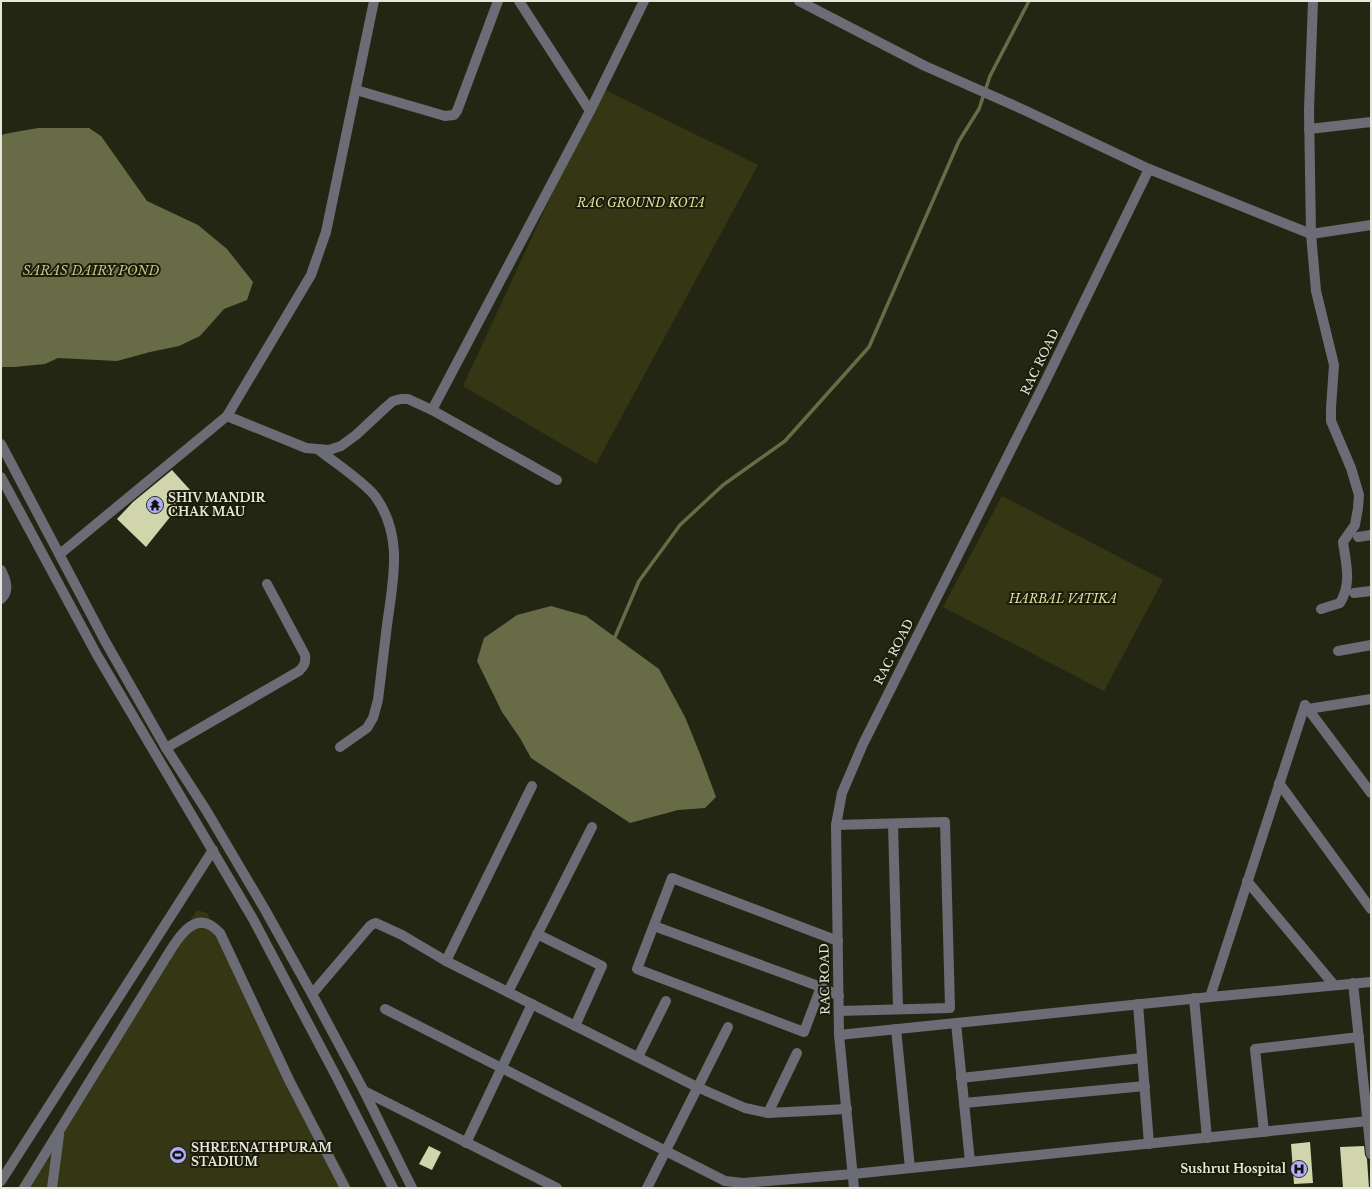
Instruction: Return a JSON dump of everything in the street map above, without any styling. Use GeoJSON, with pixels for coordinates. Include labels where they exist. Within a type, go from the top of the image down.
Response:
{"type":"FeatureCollection","features":[{"type":"Feature","properties":{"kind":"street"},"geometry":{"type":"LineString","coordinates":[[60,554],[226,416],[311,275],[326,232],[374,1]]}},
{"type":"Feature","properties":{"kind":"street"},"geometry":{"type":"LineString","coordinates":[[356,90],[446,116],[454,114],[457,111],[498,1]]}},
{"type":"Feature","properties":{"kind":"street"},"geometry":{"type":"LineString","coordinates":[[519,1],[590,111]]}},
{"type":"Feature","properties":{"kind":"street"},"geometry":{"type":"LineString","coordinates":[[432,410],[590,111],[644,1]]}},
{"type":"Feature","properties":{"kind":"street"},"geometry":{"type":"LineString","coordinates":[[799,1],[939,72],[1149,169],[1311,234],[1371,224]]}},
{"type":"Feature","properties":{"kind":"street"},"geometry":{"type":"LineString","coordinates":[[1313,1],[1309,130],[1311,234],[1316,291],[1334,365],[1331,421],[1351,468],[1359,495],[1355,525],[1343,542],[1348,581],[1345,594],[1340,603],[1321,609]]}},
{"type":"Feature","properties":{"kind":"street"},"geometry":{"type":"LineString","coordinates":[[1309,130],[1371,122]]}},
{"type":"Feature","properties":{"kind":"street","name":"RAC ROAD"},"geometry":{"type":"LineString","coordinates":[[854,1188],[839,1035],[836,826],[842,793],[863,744],[1046,380],[1149,169]]}},
{"type":"Feature","properties":{"kind":"street"},"geometry":{"type":"LineString","coordinates":[[226,416],[306,448],[329,450],[342,446],[393,401],[408,399],[432,410],[557,480]]}},
{"type":"Feature","properties":{"kind":"street"},"geometry":{"type":"LineString","coordinates":[[1,444],[105,641],[166,748],[206,810],[264,908],[312,994],[364,1091],[412,1188]]}},
{"type":"Feature","properties":{"kind":"street"},"geometry":{"type":"LineString","coordinates":[[319,450],[361,483],[374,496],[386,516],[393,538],[395,559],[378,700],[373,718],[367,728],[340,747]]}},
{"type":"Feature","properties":{"kind":"street"},"geometry":{"type":"LineString","coordinates":[[1,477],[97,655],[257,926],[393,1188]]}},
{"type":"Feature","properties":{"kind":"street"},"geometry":{"type":"LineString","coordinates":[[1358,537],[1371,535]]}},
{"type":"Feature","properties":{"kind":"street"},"geometry":{"type":"LineString","coordinates":[[1,570],[7,588],[3,598],[1,599]]}},
{"type":"Feature","properties":{"kind":"street"},"geometry":{"type":"LineString","coordinates":[[166,748],[299,671],[304,665],[306,660],[305,655],[266,584]]}},
{"type":"Feature","properties":{"kind":"street"},"geometry":{"type":"LineString","coordinates":[[1354,593],[1371,591]]}},
{"type":"Feature","properties":{"kind":"street"},"geometry":{"type":"LineString","coordinates":[[1338,651],[1371,645]]}},
{"type":"Feature","properties":{"kind":"street"},"geometry":{"type":"LineString","coordinates":[[1308,709],[1371,699]]}},
{"type":"Feature","properties":{"kind":"street"},"geometry":{"type":"LineString","coordinates":[[1210,997],[1305,705],[1371,793]]}},
{"type":"Feature","properties":{"kind":"street"},"geometry":{"type":"LineString","coordinates":[[1279,783],[1371,909]]}},
{"type":"Feature","properties":{"kind":"street"},"geometry":{"type":"LineString","coordinates":[[446,961],[532,786]]}},
{"type":"Feature","properties":{"kind":"street"},"geometry":{"type":"LineString","coordinates":[[836,826],[945,822],[950,1008],[839,1011]]}},
{"type":"Feature","properties":{"kind":"street"},"geometry":{"type":"LineString","coordinates":[[893,824],[898,1009]]}},
{"type":"Feature","properties":{"kind":"street"},"geometry":{"type":"LineString","coordinates":[[508,992],[592,827]]}},
{"type":"Feature","properties":{"kind":"street"},"geometry":{"type":"LineString","coordinates":[[1,1181],[213,850]]}},
{"type":"Feature","properties":{"kind":"street"},"geometry":{"type":"LineString","coordinates":[[821,988],[804,1032],[637,969],[672,878],[838,941]]}},
{"type":"Feature","properties":{"kind":"street"},"geometry":{"type":"LineString","coordinates":[[1247,881],[1334,985]]}},
{"type":"Feature","properties":{"kind":"street"},"geometry":{"type":"LineString","coordinates":[[24,1188],[183,932],[192,924],[204,923],[211,925],[220,933],[290,1082],[345,1188]]}},
{"type":"Feature","properties":{"kind":"street"},"geometry":{"type":"LineString","coordinates":[[312,994],[373,924],[376,923],[402,935],[446,961],[575,1026],[697,1087],[745,1108],[768,1112],[847,1109]]}},
{"type":"Feature","properties":{"kind":"street"},"geometry":{"type":"LineString","coordinates":[[654,926],[839,996]]}},
{"type":"Feature","properties":{"kind":"street"},"geometry":{"type":"LineString","coordinates":[[537,934],[602,966],[575,1026]]}},
{"type":"Feature","properties":{"kind":"street"},"geometry":{"type":"LineString","coordinates":[[839,1035],[1194,998],[1371,982]]}},
{"type":"Feature","properties":{"kind":"street"},"geometry":{"type":"LineString","coordinates":[[1353,983],[1371,1154]]}},
{"type":"Feature","properties":{"kind":"street"},"geometry":{"type":"LineString","coordinates":[[1194,998],[1207,1138]]}},
{"type":"Feature","properties":{"kind":"street"},"geometry":{"type":"LineString","coordinates":[[638,1057],[666,1001]]}},
{"type":"Feature","properties":{"kind":"street"},"geometry":{"type":"LineString","coordinates":[[466,1143],[532,1004]]}},
{"type":"Feature","properties":{"kind":"street"},"geometry":{"type":"LineString","coordinates":[[1138,1004],[1149,1144]]}},
{"type":"Feature","properties":{"kind":"street"},"geometry":{"type":"LineString","coordinates":[[385,1009],[725,1181],[743,1183],[853,1174],[1368,1121]]}},
{"type":"Feature","properties":{"kind":"street"},"geometry":{"type":"LineString","coordinates":[[956,1023],[970,1162]]}},
{"type":"Feature","properties":{"kind":"street"},"geometry":{"type":"LineString","coordinates":[[647,1188],[728,1027]]}},
{"type":"Feature","properties":{"kind":"street"},"geometry":{"type":"LineString","coordinates":[[896,1029],[910,1168]]}},
{"type":"Feature","properties":{"kind":"street"},"geometry":{"type":"LineString","coordinates":[[1264,1132],[1255,1049],[1359,1037]]}},
{"type":"Feature","properties":{"kind":"street"},"geometry":{"type":"LineString","coordinates":[[768,1112],[797,1053]]}},
{"type":"Feature","properties":{"kind":"street"},"geometry":{"type":"LineString","coordinates":[[961,1078],[1142,1058]]}},
{"type":"Feature","properties":{"kind":"street"},"geometry":{"type":"LineString","coordinates":[[964,1103],[1144,1086]]}},
{"type":"Feature","properties":{"kind":"street"},"geometry":{"type":"LineString","coordinates":[[364,1091],[557,1188]]}},
{"type":"Feature","properties":{"kind":"street"},"geometry":{"type":"LineString","coordinates":[[52,1188],[60,1130]]}},
{"type":"Feature","properties":{"kind":"green space","name":"RAC GROUND KOTA"},"geometry":{"type":"Polygon","coordinates":[[[601,88],[758,165],[596,464],[463,386],[601,88]]]}},
{"type":"Feature","properties":{"kind":"green space","name":"HARBAL VATIKA"},"geometry":{"type":"Polygon","coordinates":[[[1002,496],[1163,580],[1104,691],[943,607],[1002,496]]]}},
{"type":"Feature","properties":{"kind":"green space"},"geometry":{"type":"Polygon","coordinates":[[[197,910],[207,913],[352,1188],[17,1188],[197,910]]]}},
{"type":"Feature","properties":{"kind":"water","name":"SARAS DAIRY POND"},"geometry":{"type":"Polygon","coordinates":[[[38,128],[89,128],[101,136],[147,201],[198,225],[227,249],[253,282],[247,300],[224,309],[200,336],[179,346],[117,361],[58,358],[45,364],[1,367],[1,136],[4,134],[38,128]]]}},
{"type":"Feature","properties":{"kind":"water"},"geometry":{"type":"Polygon","coordinates":[[[551,606],[586,616],[659,669],[685,717],[716,797],[705,808],[678,810],[630,823],[531,758],[520,738],[502,712],[477,661],[484,638],[517,615],[551,606]]]}},
{"type":"Feature","properties":{"kind":"building","name":"SHIV MANDIR CHAK MAU"},"geometry":{"type":"Polygon","coordinates":[[[172,470],[191,491],[146,547],[117,519],[133,502],[172,470]]]}},
{"type":"Feature","properties":{"kind":"building"},"geometry":{"type":"Polygon","coordinates":[[[1310,1142],[1313,1183],[1294,1184],[1291,1144],[1310,1142]]]}},
{"type":"Feature","properties":{"kind":"building"},"geometry":{"type":"Polygon","coordinates":[[[429,1146],[441,1152],[432,1170],[419,1164],[429,1146]]]}},
{"type":"Feature","properties":{"kind":"building"},"geometry":{"type":"Polygon","coordinates":[[[1364,1146],[1367,1159],[1369,1188],[1343,1188],[1340,1147],[1364,1146]]]}},
{"type":"Feature","properties":{"kind":"waterway"},"geometry":{"type":"LineString","coordinates":[[615,637],[639,581],[680,525],[723,485],[785,441],[869,347],[959,141],[979,109],[990,76],[1029,1]]}},
{"type":"Feature","properties":{"kind":"place","name":"SHIV MANDIR CHAK MAU"},"geometry":{"type":"Point","coordinates":[155,505]}},
{"type":"Feature","properties":{"kind":"place","name":"SHREENATHPURAM STADIUM"},"geometry":{"type":"Point","coordinates":[178,1155]}},
{"type":"Feature","properties":{"kind":"place","name":"Sushrut Hospital"},"geometry":{"type":"Point","coordinates":[1299,1169]}}]}
